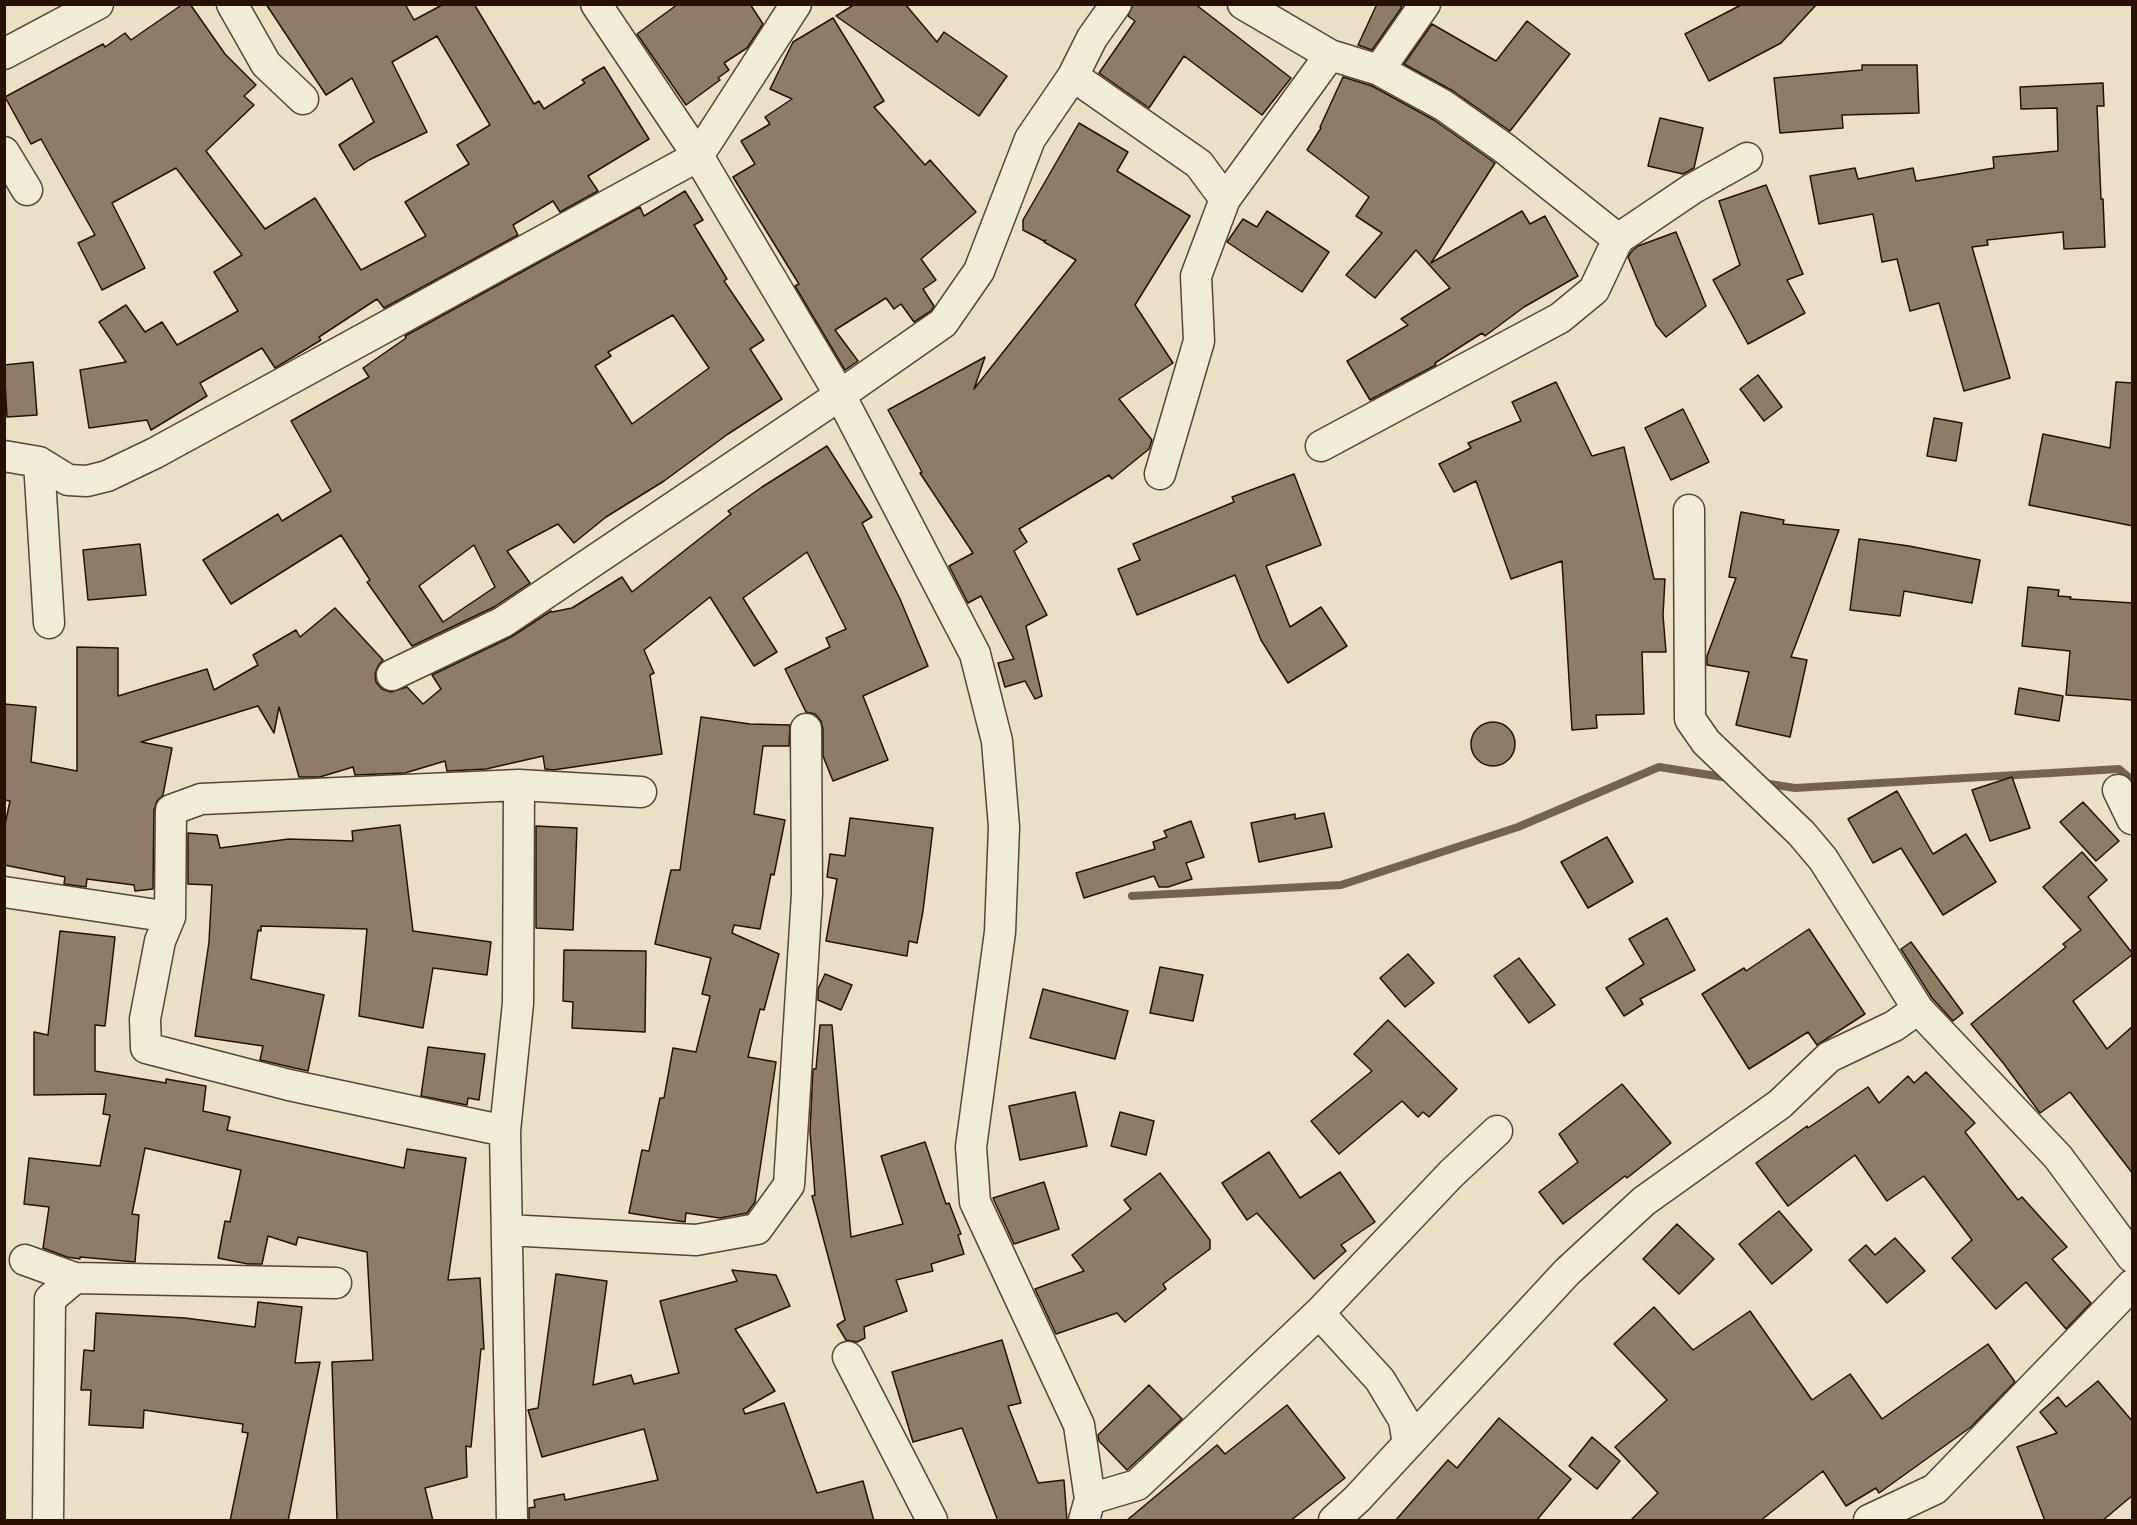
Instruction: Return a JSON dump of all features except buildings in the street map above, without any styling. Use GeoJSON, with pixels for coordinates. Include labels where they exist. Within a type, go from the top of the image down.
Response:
{"type":"FeatureCollection","features":[{"type":"Feature","properties":{"kind":"street"},"geometry":{"type":"LineString","coordinates":[[4,54],[98,4]]}},
{"type":"Feature","properties":{"kind":"street"},"geometry":{"type":"LineString","coordinates":[[232,4],[266,64],[303,99]]}},
{"type":"Feature","properties":{"kind":"street"},"geometry":{"type":"LineString","coordinates":[[596,4],[698,156],[840,395],[975,654],[997,741],[1004,827],[1000,932],[971,1147],[975,1202],[1079,1425],[1087,1510],[1137,1485],[1319,1313],[1451,1174],[1497,1131]]}},
{"type":"Feature","properties":{"kind":"street"},"geometry":{"type":"LineString","coordinates":[[4,456],[39,462],[68,480],[87,481],[107,476],[165,447],[698,156],[796,4]]}},
{"type":"Feature","properties":{"kind":"street"},"geometry":{"type":"LineString","coordinates":[[392,675],[503,622],[943,323],[979,271],[1030,140],[1073,76],[1092,38],[1116,4]]}},
{"type":"Feature","properties":{"kind":"street"},"geometry":{"type":"LineString","coordinates":[[1244,4],[1330,55],[1379,70],[1443,105],[1504,148],[1618,239]]}},
{"type":"Feature","properties":{"kind":"street"},"geometry":{"type":"LineString","coordinates":[[1379,70],[1425,4]]}},
{"type":"Feature","properties":{"kind":"street"},"geometry":{"type":"LineString","coordinates":[[1160,474],[1199,341],[1196,276],[1225,199],[1330,55]]}},
{"type":"Feature","properties":{"kind":"street"},"geometry":{"type":"LineString","coordinates":[[1073,76],[1198,164],[1225,199]]}},
{"type":"Feature","properties":{"kind":"street"},"geometry":{"type":"LineString","coordinates":[[4,152],[27,190]]}},
{"type":"Feature","properties":{"kind":"street"},"geometry":{"type":"LineString","coordinates":[[1321,446],[1560,318],[1594,290],[1618,239],[1692,189],[1747,158]]}},
{"type":"Feature","properties":{"kind":"street"},"geometry":{"type":"LineString","coordinates":[[39,462],[49,623]]}},
{"type":"Feature","properties":{"kind":"street"},"geometry":{"type":"LineString","coordinates":[[1689,510],[1690,719],[1706,742],[1801,833],[1823,859],[1918,1009],[2058,1157],[2133,1257]]}},
{"type":"Feature","properties":{"kind":"street"},"geometry":{"type":"LineString","coordinates":[[507,1230],[696,1240],[757,1229],[789,1185],[807,894],[806,729]]}},
{"type":"Feature","properties":{"kind":"street"},"geometry":{"type":"LineString","coordinates":[[506,1131],[290,1086],[146,1048],[145,1019],[160,940],[170,917],[171,810],[201,799],[519,785],[641,792]]}},
{"type":"Feature","properties":{"kind":"street"},"geometry":{"type":"LineString","coordinates":[[512,1521],[506,1131],[518,1003],[519,785]]}},
{"type":"Feature","properties":{"kind":"street"},"geometry":{"type":"LineString","coordinates":[[2118,790],[2133,819]]}},
{"type":"Feature","properties":{"kind":"street"},"geometry":{"type":"LineString","coordinates":[[4,892],[170,917]]}},
{"type":"Feature","properties":{"kind":"street"},"geometry":{"type":"LineString","coordinates":[[1334,1521],[1568,1272],[1644,1201],[1780,1104],[1829,1057],[1894,1026],[1918,1009]]}},
{"type":"Feature","properties":{"kind":"street"},"geometry":{"type":"LineString","coordinates":[[15,1256],[75,1278],[336,1283]]}},
{"type":"Feature","properties":{"kind":"street"},"geometry":{"type":"LineString","coordinates":[[15,1256],[50,1299],[48,1521]]}},
{"type":"Feature","properties":{"kind":"street"},"geometry":{"type":"LineString","coordinates":[[50,1299],[75,1278]]}},
{"type":"Feature","properties":{"kind":"street"},"geometry":{"type":"LineString","coordinates":[[1869,1521],[1935,1489],[2133,1285]]}},
{"type":"Feature","properties":{"kind":"street"},"geometry":{"type":"LineString","coordinates":[[1319,1313],[1380,1380],[1404,1420],[1407,1444]]}},
{"type":"Feature","properties":{"kind":"street"},"geometry":{"type":"LineString","coordinates":[[848,1357],[932,1521]]}},
{"type":"Feature","properties":{"kind":"waterway"},"geometry":{"type":"LineString","coordinates":[[1132,896],[1341,885],[1518,827],[1659,767],[1729,778]]}},
{"type":"Feature","properties":{"kind":"waterway"},"geometry":{"type":"LineString","coordinates":[[1763,783],[1795,788],[2119,769],[2132,780]]}}]}
